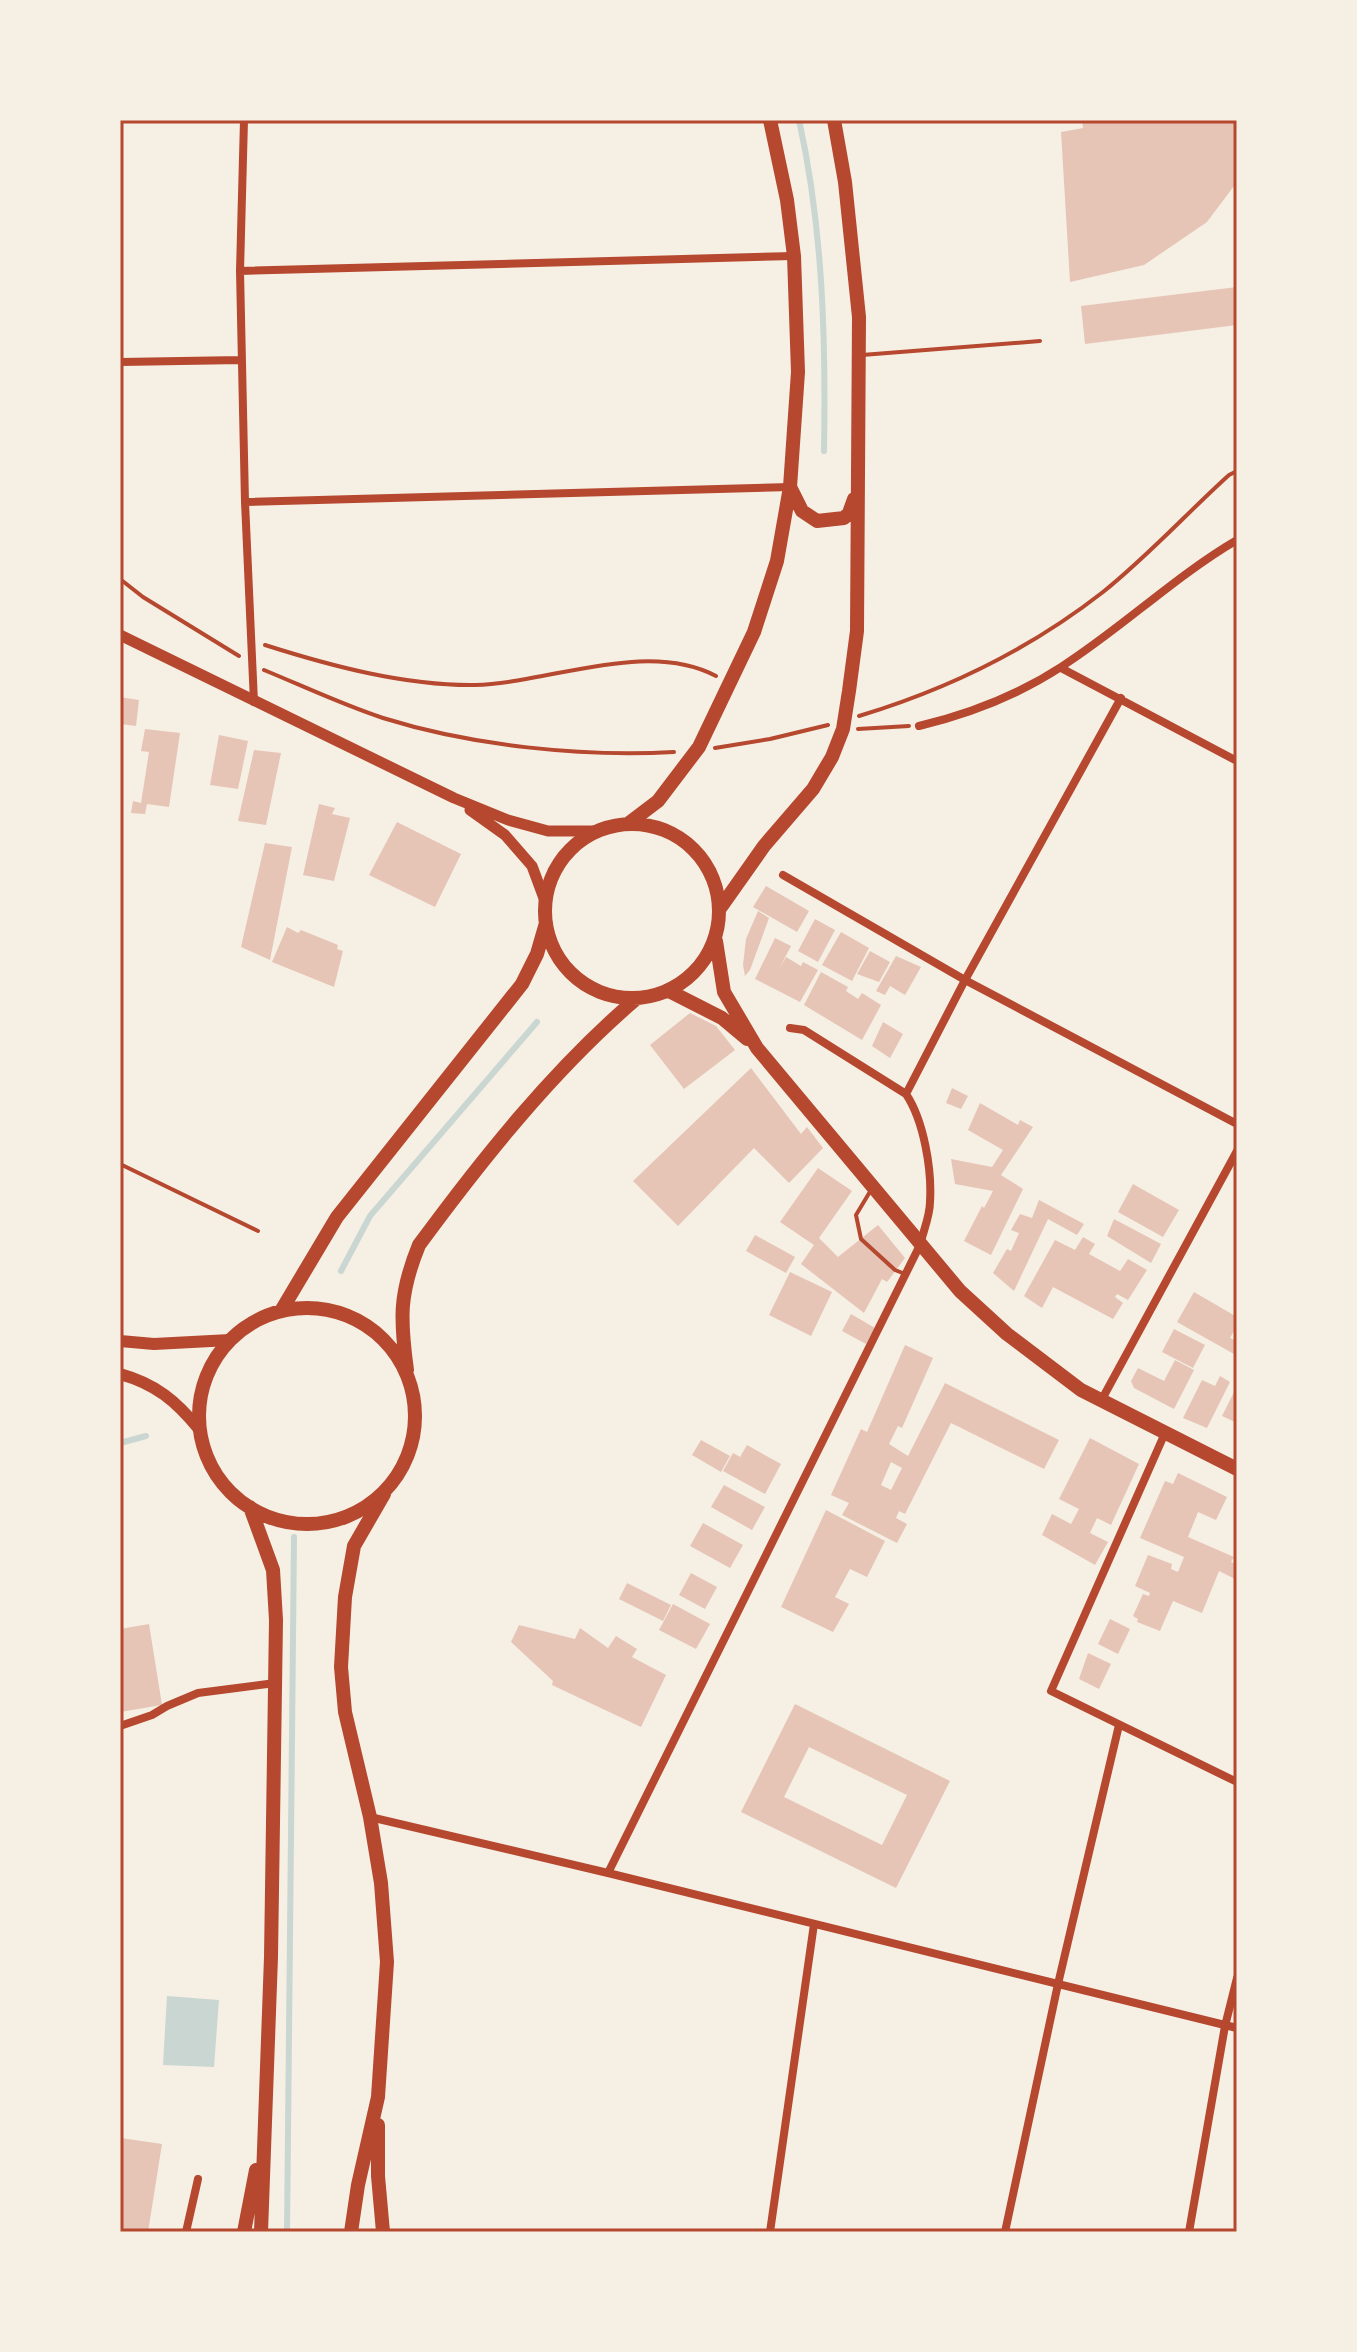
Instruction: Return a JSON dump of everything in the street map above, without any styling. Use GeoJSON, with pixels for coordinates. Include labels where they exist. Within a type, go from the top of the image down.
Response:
{"type":"FeatureCollection","features":[{"type":"Feature","properties":{"kind":"main road"},"geometry":{"type":"LineString","coordinates":[[629,823],[658,801],[699,747],[754,632],[777,561],[790,487],[798,372],[794,256],[787,200],[770,120]]}},
{"type":"Feature","properties":{"kind":"main road"},"geometry":{"type":"LineString","coordinates":[[721,907],[764,846],[813,789],[832,757],[842,724],[857,631],[860,355],[854,254],[834,120]]}},
{"type":"Feature","properties":{"kind":"main road"},"geometry":{"type":"LineString","coordinates":[[790,487],[802,511],[817,521],[827,522],[844,518],[849,513],[859,485]]}},
{"type":"Feature","properties":{"kind":"main road"},"geometry":{"type":"LineString","coordinates":[[716,941],[697,971],[669,991],[636,999],[602,993],[572,975],[552,948],[545,901],[549,880],[568,851],[596,831],[629,823],[663,828],[692,846],[713,874],[721,907],[716,941],[724,992],[757,1048],[960,1291],[1059,1375],[1101,1401],[1237,1469]]}},
{"type":"Feature","properties":{"kind":"main road"},"geometry":{"type":"LineString","coordinates":[[281,1311],[337,1217],[522,984],[537,954],[546,922]]}},
{"type":"Feature","properties":{"kind":"main road"},"geometry":{"type":"LineString","coordinates":[[669,991],[722,1018],[757,1048]]}},
{"type":"Feature","properties":{"kind":"main road"},"geometry":{"type":"LineString","coordinates":[[383,2232],[378,2176],[378,2097],[387,1962],[381,1883],[370,1817],[345,1712],[341,1667],[345,1597],[354,1546],[400,1473],[414,1436],[415,1396],[407,1371],[401,1321],[405,1278],[419,1245],[555,1078],[598,1031],[636,999]]}},
{"type":"Feature","properties":{"kind":"main road"},"geometry":{"type":"LineString","coordinates":[[384,1494],[349,1516],[309,1525],[268,1518],[233,1496],[210,1465],[199,1429],[200,1397],[211,1366],[230,1340],[281,1311],[331,1310],[376,1332],[407,1371]]}},
{"type":"Feature","properties":{"kind":"main road"},"geometry":{"type":"LineString","coordinates":[[120,1341],[154,1344],[230,1340]]}},
{"type":"Feature","properties":{"kind":"main road"},"geometry":{"type":"LineString","coordinates":[[120,1374],[140,1379],[178,1403],[199,1429]]}},
{"type":"Feature","properties":{"kind":"main road"},"geometry":{"type":"LineString","coordinates":[[250,1507],[273,1570],[276,1620],[271,1957],[261,2232]]}},
{"type":"Feature","properties":{"kind":"main road"},"geometry":{"type":"LineString","coordinates":[[351,2232],[378,2097]]}},
{"type":"Feature","properties":{"kind":"main road"},"geometry":{"type":"LineString","coordinates":[[244,2232],[264,2126]]}},
{"type":"Feature","properties":{"kind":"street"},"geometry":{"type":"LineString","coordinates":[[244,120],[240,271],[245,502],[254,702]]}},
{"type":"Feature","properties":{"kind":"street"},"geometry":{"type":"LineString","coordinates":[[240,271],[794,256]]}},
{"type":"Feature","properties":{"kind":"street"},"geometry":{"type":"LineString","coordinates":[[120,362],[242,360]]}},
{"type":"Feature","properties":{"kind":"street"},"geometry":{"type":"LineString","coordinates":[[245,502],[790,487]]}},
{"type":"Feature","properties":{"kind":"street"},"geometry":{"type":"LineString","coordinates":[[919,726],[991,705],[1061,668],[1203,560],[1237,540]]}},
{"type":"Feature","properties":{"kind":"street"},"geometry":{"type":"LineString","coordinates":[[120,635],[454,798],[508,820],[548,831],[596,831]]}},
{"type":"Feature","properties":{"kind":"street"},"geometry":{"type":"LineString","coordinates":[[1061,668],[1237,761]]}},
{"type":"Feature","properties":{"kind":"street"},"geometry":{"type":"LineString","coordinates":[[906,1094],[965,980],[1121,698]]}},
{"type":"Feature","properties":{"kind":"street"},"geometry":{"type":"LineString","coordinates":[[454,798],[505,835],[532,866],[545,901]]}},
{"type":"Feature","properties":{"kind":"street"},"geometry":{"type":"LineString","coordinates":[[783,875],[965,980],[1237,1124]]}},
{"type":"Feature","properties":{"kind":"street"},"geometry":{"type":"LineString","coordinates":[[608,1873],[920,1245],[930,1203],[925,1143],[916,1110],[906,1094],[804,1030],[790,1028]]}},
{"type":"Feature","properties":{"kind":"street"},"geometry":{"type":"LineString","coordinates":[[1101,1401],[1237,1151]]}},
{"type":"Feature","properties":{"kind":"street"},"geometry":{"type":"LineString","coordinates":[[1165,1433],[1051,1691],[1237,1782]]}},
{"type":"Feature","properties":{"kind":"street"},"geometry":{"type":"LineString","coordinates":[[120,1726],[198,1693],[275,1683]]}},
{"type":"Feature","properties":{"kind":"street"},"geometry":{"type":"LineString","coordinates":[[1005,2232],[1058,1984],[1119,1725]]}},
{"type":"Feature","properties":{"kind":"street"},"geometry":{"type":"LineString","coordinates":[[370,1817],[1237,2028]]}},
{"type":"Feature","properties":{"kind":"street"},"geometry":{"type":"LineString","coordinates":[[770,2232],[814,1924]]}},
{"type":"Feature","properties":{"kind":"street"},"geometry":{"type":"LineString","coordinates":[[1189,2232],[1225,2026],[1237,1978]]}},
{"type":"Feature","properties":{"kind":"street"},"geometry":{"type":"LineString","coordinates":[[186,2232],[198,2179]]}},
{"type":"Feature","properties":{"kind":"lane"},"geometry":{"type":"LineString","coordinates":[[860,355],[1040,341]]}},
{"type":"Feature","properties":{"kind":"lane"},"geometry":{"type":"LineString","coordinates":[[120,1164],[258,1231]]}},
{"type":"Feature","properties":{"kind":"lane"},"geometry":{"type":"LineString","coordinates":[[873,1188],[856,1215],[861,1239],[895,1270],[905,1275]]}},
{"type":"Feature","properties":{"kind":"path"},"geometry":{"type":"LineString","coordinates":[[710,748],[842,724],[994,664],[1050,631],[1115,581],[1237,471]]}},
{"type":"Feature","properties":{"kind":"path"},"geometry":{"type":"LineString","coordinates":[[120,579],[143,597],[253,665],[383,718],[467,738],[554,749],[641,754],[686,751]]}},
{"type":"Feature","properties":{"kind":"path"},"geometry":{"type":"LineString","coordinates":[[252,641],[320,662],[388,677],[472,685],[656,661],[692,666],[713,674],[728,685]]}},
{"type":"Feature","properties":{"kind":"path"},"geometry":{"type":"LineString","coordinates":[[842,724],[919,726]]}},
{"type":"Feature","properties":{"kind":"shaded area"},"geometry":{"type":"Polygon","coordinates":[[[167,1996],[219,2000],[214,2067],[163,2065],[167,1996]]]}},
{"type":"Feature","properties":{"kind":"building"},"geometry":{"type":"Polygon","coordinates":[[[1082,120],[1237,120],[1237,182],[1207,222],[1144,265],[1070,282],[1061,132],[1083,128],[1082,120]]]}},
{"type":"Feature","properties":{"kind":"building"},"geometry":{"type":"Polygon","coordinates":[[[1237,287],[1237,325],[1085,344],[1081,306],[1237,287]]]}},
{"type":"Feature","properties":{"kind":"building"},"geometry":{"type":"Polygon","coordinates":[[[120,697],[139,700],[136,726],[120,724],[120,697]]]}},
{"type":"Feature","properties":{"kind":"building"},"geometry":{"type":"Polygon","coordinates":[[[145,729],[180,733],[169,807],[147,804],[145,814],[131,813],[133,801],[141,803],[149,752],[141,751],[145,729]]]}},
{"type":"Feature","properties":{"kind":"building"},"geometry":{"type":"Polygon","coordinates":[[[219,735],[248,741],[238,789],[210,785],[219,735]]]}},
{"type":"Feature","properties":{"kind":"building"},"geometry":{"type":"Polygon","coordinates":[[[254,750],[281,753],[266,825],[238,821],[254,750]]]}},
{"type":"Feature","properties":{"kind":"building"},"geometry":{"type":"Polygon","coordinates":[[[319,804],[335,808],[332,814],[350,818],[334,881],[303,875],[319,804]]]}},
{"type":"Feature","properties":{"kind":"building"},"geometry":{"type":"Polygon","coordinates":[[[397,822],[461,854],[435,907],[369,875],[397,822]]]}},
{"type":"Feature","properties":{"kind":"building"},"geometry":{"type":"Polygon","coordinates":[[[265,843],[292,847],[270,960],[241,947],[265,843]]]}},
{"type":"Feature","properties":{"kind":"building"},"geometry":{"type":"Polygon","coordinates":[[[766,886],[809,911],[797,932],[753,907],[766,886]]]}},
{"type":"Feature","properties":{"kind":"building"},"geometry":{"type":"Polygon","coordinates":[[[758,911],[769,918],[745,976],[746,939],[758,911]]]}},
{"type":"Feature","properties":{"kind":"building"},"geometry":{"type":"Polygon","coordinates":[[[815,919],[835,930],[818,962],[798,951],[815,919]]]}},
{"type":"Feature","properties":{"kind":"building"},"geometry":{"type":"Polygon","coordinates":[[[287,927],[338,945],[337,949],[343,951],[334,987],[272,962],[287,927]]]}},
{"type":"Feature","properties":{"kind":"building"},"geometry":{"type":"Polygon","coordinates":[[[841,932],[869,948],[852,981],[822,965],[841,932]]]}},
{"type":"Feature","properties":{"kind":"building"},"geometry":{"type":"Polygon","coordinates":[[[775,938],[791,946],[779,969],[786,957],[801,966],[803,962],[818,970],[800,1002],[755,979],[775,938]]]}},
{"type":"Feature","properties":{"kind":"building"},"geometry":{"type":"Polygon","coordinates":[[[870,951],[890,962],[879,982],[857,974],[870,951]]]}},
{"type":"Feature","properties":{"kind":"building"},"geometry":{"type":"Polygon","coordinates":[[[896,956],[921,967],[905,995],[890,986],[885,995],[876,991],[896,956]]]}},
{"type":"Feature","properties":{"kind":"building"},"geometry":{"type":"Polygon","coordinates":[[[821,972],[848,987],[846,991],[858,999],[862,993],[881,1005],[862,1040],[804,1005],[821,972]]]}},
{"type":"Feature","properties":{"kind":"building"},"geometry":{"type":"Polygon","coordinates":[[[690,1013],[716,1026],[735,1050],[684,1089],[650,1045],[690,1013]]]}},
{"type":"Feature","properties":{"kind":"building"},"geometry":{"type":"Polygon","coordinates":[[[883,1022],[903,1034],[890,1058],[872,1046],[883,1022]]]}},
{"type":"Feature","properties":{"kind":"building"},"geometry":{"type":"Polygon","coordinates":[[[751,1068],[801,1134],[807,1127],[823,1148],[789,1183],[754,1148],[678,1226],[633,1181],[751,1068]]]}},
{"type":"Feature","properties":{"kind":"building"},"geometry":{"type":"Polygon","coordinates":[[[952,1088],[968,1096],[961,1109],[946,1103],[952,1088]]]}},
{"type":"Feature","properties":{"kind":"building"},"geometry":{"type":"Polygon","coordinates":[[[980,1103],[1018,1125],[1020,1120],[1033,1127],[1001,1175],[1023,1189],[991,1255],[964,1241],[993,1191],[955,1184],[951,1159],[992,1167],[1003,1150],[968,1130],[980,1103]]]}},
{"type":"Feature","properties":{"kind":"building"},"geometry":{"type":"Polygon","coordinates":[[[818,1168],[852,1191],[819,1238],[838,1257],[878,1225],[905,1258],[887,1282],[882,1279],[864,1313],[801,1264],[814,1245],[780,1222],[818,1168]]]}},
{"type":"Feature","properties":{"kind":"building"},"geometry":{"type":"Polygon","coordinates":[[[1133,1184],[1179,1210],[1163,1237],[1118,1212],[1133,1184]]]}},
{"type":"Feature","properties":{"kind":"building"},"geometry":{"type":"Polygon","coordinates":[[[1039,1200],[1084,1224],[1077,1235],[1048,1219],[1014,1291],[993,1273],[1007,1249],[1011,1251],[1019,1233],[1011,1230],[1020,1214],[1032,1218],[1039,1200]]]}},
{"type":"Feature","properties":{"kind":"building"},"geometry":{"type":"Polygon","coordinates":[[[1114,1219],[1161,1244],[1151,1263],[1107,1236],[1114,1219]]]}},
{"type":"Feature","properties":{"kind":"building"},"geometry":{"type":"Polygon","coordinates":[[[755,1235],[795,1257],[786,1273],[746,1251],[755,1235]]]}},
{"type":"Feature","properties":{"kind":"building"},"geometry":{"type":"Polygon","coordinates":[[[1083,1237],[1095,1244],[1089,1254],[1120,1271],[1128,1259],[1147,1270],[1128,1300],[1117,1294],[1115,1297],[1123,1303],[1113,1319],[1053,1287],[1042,1308],[1024,1296],[1055,1240],[1075,1250],[1083,1237]]]}},
{"type":"Feature","properties":{"kind":"building"},"geometry":{"type":"Polygon","coordinates":[[[790,1272],[832,1292],[811,1336],[769,1315],[790,1272]]]}},
{"type":"Feature","properties":{"kind":"building"},"geometry":{"type":"Polygon","coordinates":[[[1194,1292],[1237,1317],[1237,1326],[1230,1338],[1237,1341],[1234,1354],[1177,1322],[1194,1292]]]}},
{"type":"Feature","properties":{"kind":"building"},"geometry":{"type":"Polygon","coordinates":[[[851,1314],[875,1328],[866,1344],[842,1331],[851,1314]]]}},
{"type":"Feature","properties":{"kind":"building"},"geometry":{"type":"Polygon","coordinates":[[[1174,1329],[1205,1345],[1193,1368],[1162,1352],[1174,1329]]]}},
{"type":"Feature","properties":{"kind":"building"},"geometry":{"type":"Polygon","coordinates":[[[905,1345],[933,1358],[902,1428],[898,1426],[889,1444],[908,1456],[945,1383],[1059,1440],[1044,1469],[951,1423],[905,1514],[899,1511],[896,1518],[907,1524],[897,1543],[842,1515],[849,1503],[831,1495],[861,1429],[867,1432],[905,1345]],[[891,1462],[881,1485],[891,1490],[902,1468],[891,1462]]]}},
{"type":"Feature","properties":{"kind":"building"},"geometry":{"type":"Polygon","coordinates":[[[1175,1360],[1194,1370],[1174,1409],[1134,1388],[1131,1381],[1138,1368],[1164,1381],[1175,1360]]]}},
{"type":"Feature","properties":{"kind":"building"},"geometry":{"type":"Polygon","coordinates":[[[1220,1376],[1230,1382],[1207,1428],[1183,1418],[1202,1380],[1215,1386],[1220,1376]]]}},
{"type":"Feature","properties":{"kind":"building"},"geometry":{"type":"Polygon","coordinates":[[[1237,1386],[1237,1423],[1222,1416],[1237,1386]]]}},
{"type":"Feature","properties":{"kind":"building"},"geometry":{"type":"Polygon","coordinates":[[[1090,1438],[1139,1464],[1111,1525],[1097,1518],[1090,1533],[1108,1542],[1095,1565],[1042,1535],[1052,1514],[1071,1524],[1079,1509],[1059,1499],[1090,1438]]]}},
{"type":"Feature","properties":{"kind":"building"},"geometry":{"type":"Polygon","coordinates":[[[701,1440],[730,1456],[721,1472],[692,1455],[701,1440]]]}},
{"type":"Feature","properties":{"kind":"building"},"geometry":{"type":"Polygon","coordinates":[[[747,1445],[781,1464],[765,1494],[723,1471],[733,1453],[740,1457],[747,1445]]]}},
{"type":"Feature","properties":{"kind":"building"},"geometry":{"type":"Polygon","coordinates":[[[1178,1473],[1227,1497],[1216,1520],[1198,1512],[1188,1537],[1234,1557],[1231,1562],[1237,1565],[1237,1580],[1219,1571],[1202,1613],[1173,1601],[1160,1631],[1137,1622],[1138,1619],[1133,1616],[1143,1594],[1149,1596],[1150,1593],[1135,1586],[1148,1555],[1172,1564],[1171,1569],[1178,1572],[1184,1557],[1140,1538],[1165,1481],[1173,1484],[1178,1473]]]}},
{"type":"Feature","properties":{"kind":"building"},"geometry":{"type":"Polygon","coordinates":[[[724,1485],[765,1507],[752,1530],[711,1507],[724,1485]]]}},
{"type":"Feature","properties":{"kind":"building"},"geometry":{"type":"Polygon","coordinates":[[[826,1510],[885,1541],[867,1577],[850,1569],[835,1597],[849,1604],[833,1632],[781,1607],[826,1510]]]}},
{"type":"Feature","properties":{"kind":"building"},"geometry":{"type":"Polygon","coordinates":[[[703,1523],[743,1545],[730,1568],[690,1546],[703,1523]]]}},
{"type":"Feature","properties":{"kind":"building"},"geometry":{"type":"Polygon","coordinates":[[[691,1573],[717,1587],[705,1609],[679,1595],[691,1573]]]}},
{"type":"Feature","properties":{"kind":"building"},"geometry":{"type":"Polygon","coordinates":[[[627,1583],[671,1605],[663,1621],[619,1599],[627,1583]]]}},
{"type":"Feature","properties":{"kind":"building"},"geometry":{"type":"Polygon","coordinates":[[[673,1604],[710,1624],[696,1649],[659,1630],[673,1604]]]}},
{"type":"Feature","properties":{"kind":"building"},"geometry":{"type":"Polygon","coordinates":[[[1110,1619],[1130,1629],[1118,1654],[1098,1644],[1110,1619]]]}},
{"type":"Feature","properties":{"kind":"building"},"geometry":{"type":"Polygon","coordinates":[[[149,1624],[162,1705],[120,1712],[120,1629],[149,1624]]]}},
{"type":"Feature","properties":{"kind":"building"},"geometry":{"type":"Polygon","coordinates":[[[519,1625],[575,1639],[580,1628],[608,1648],[616,1636],[637,1649],[632,1657],[666,1675],[641,1727],[552,1685],[553,1681],[511,1642],[519,1625]]]}},
{"type":"Feature","properties":{"kind":"building"},"geometry":{"type":"Polygon","coordinates":[[[1088,1653],[1111,1664],[1099,1689],[1079,1679],[1088,1653]]]}},
{"type":"Feature","properties":{"kind":"building"},"geometry":{"type":"Polygon","coordinates":[[[795,1704],[950,1781],[896,1888],[741,1812],[795,1704]],[[809,1747],[784,1797],[882,1845],[907,1795],[809,1747]]]}},
{"type":"Feature","properties":{"kind":"building"},"geometry":{"type":"Polygon","coordinates":[[[121,2138],[162,2144],[148,2232],[120,2232],[121,2138]]]}},
{"type":"Feature","properties":{"kind":"waterway"},"geometry":{"type":"LineString","coordinates":[[799,120],[818,243],[824,451]]}},
{"type":"Feature","properties":{"kind":"waterway"},"geometry":{"type":"LineString","coordinates":[[341,1271],[370,1216],[537,1022]]}},
{"type":"Feature","properties":{"kind":"waterway"},"geometry":{"type":"LineString","coordinates":[[120,1443],[146,1436]]}},
{"type":"Feature","properties":{"kind":"waterway"},"geometry":{"type":"LineString","coordinates":[[287,2232],[294,1537]]}}]}
